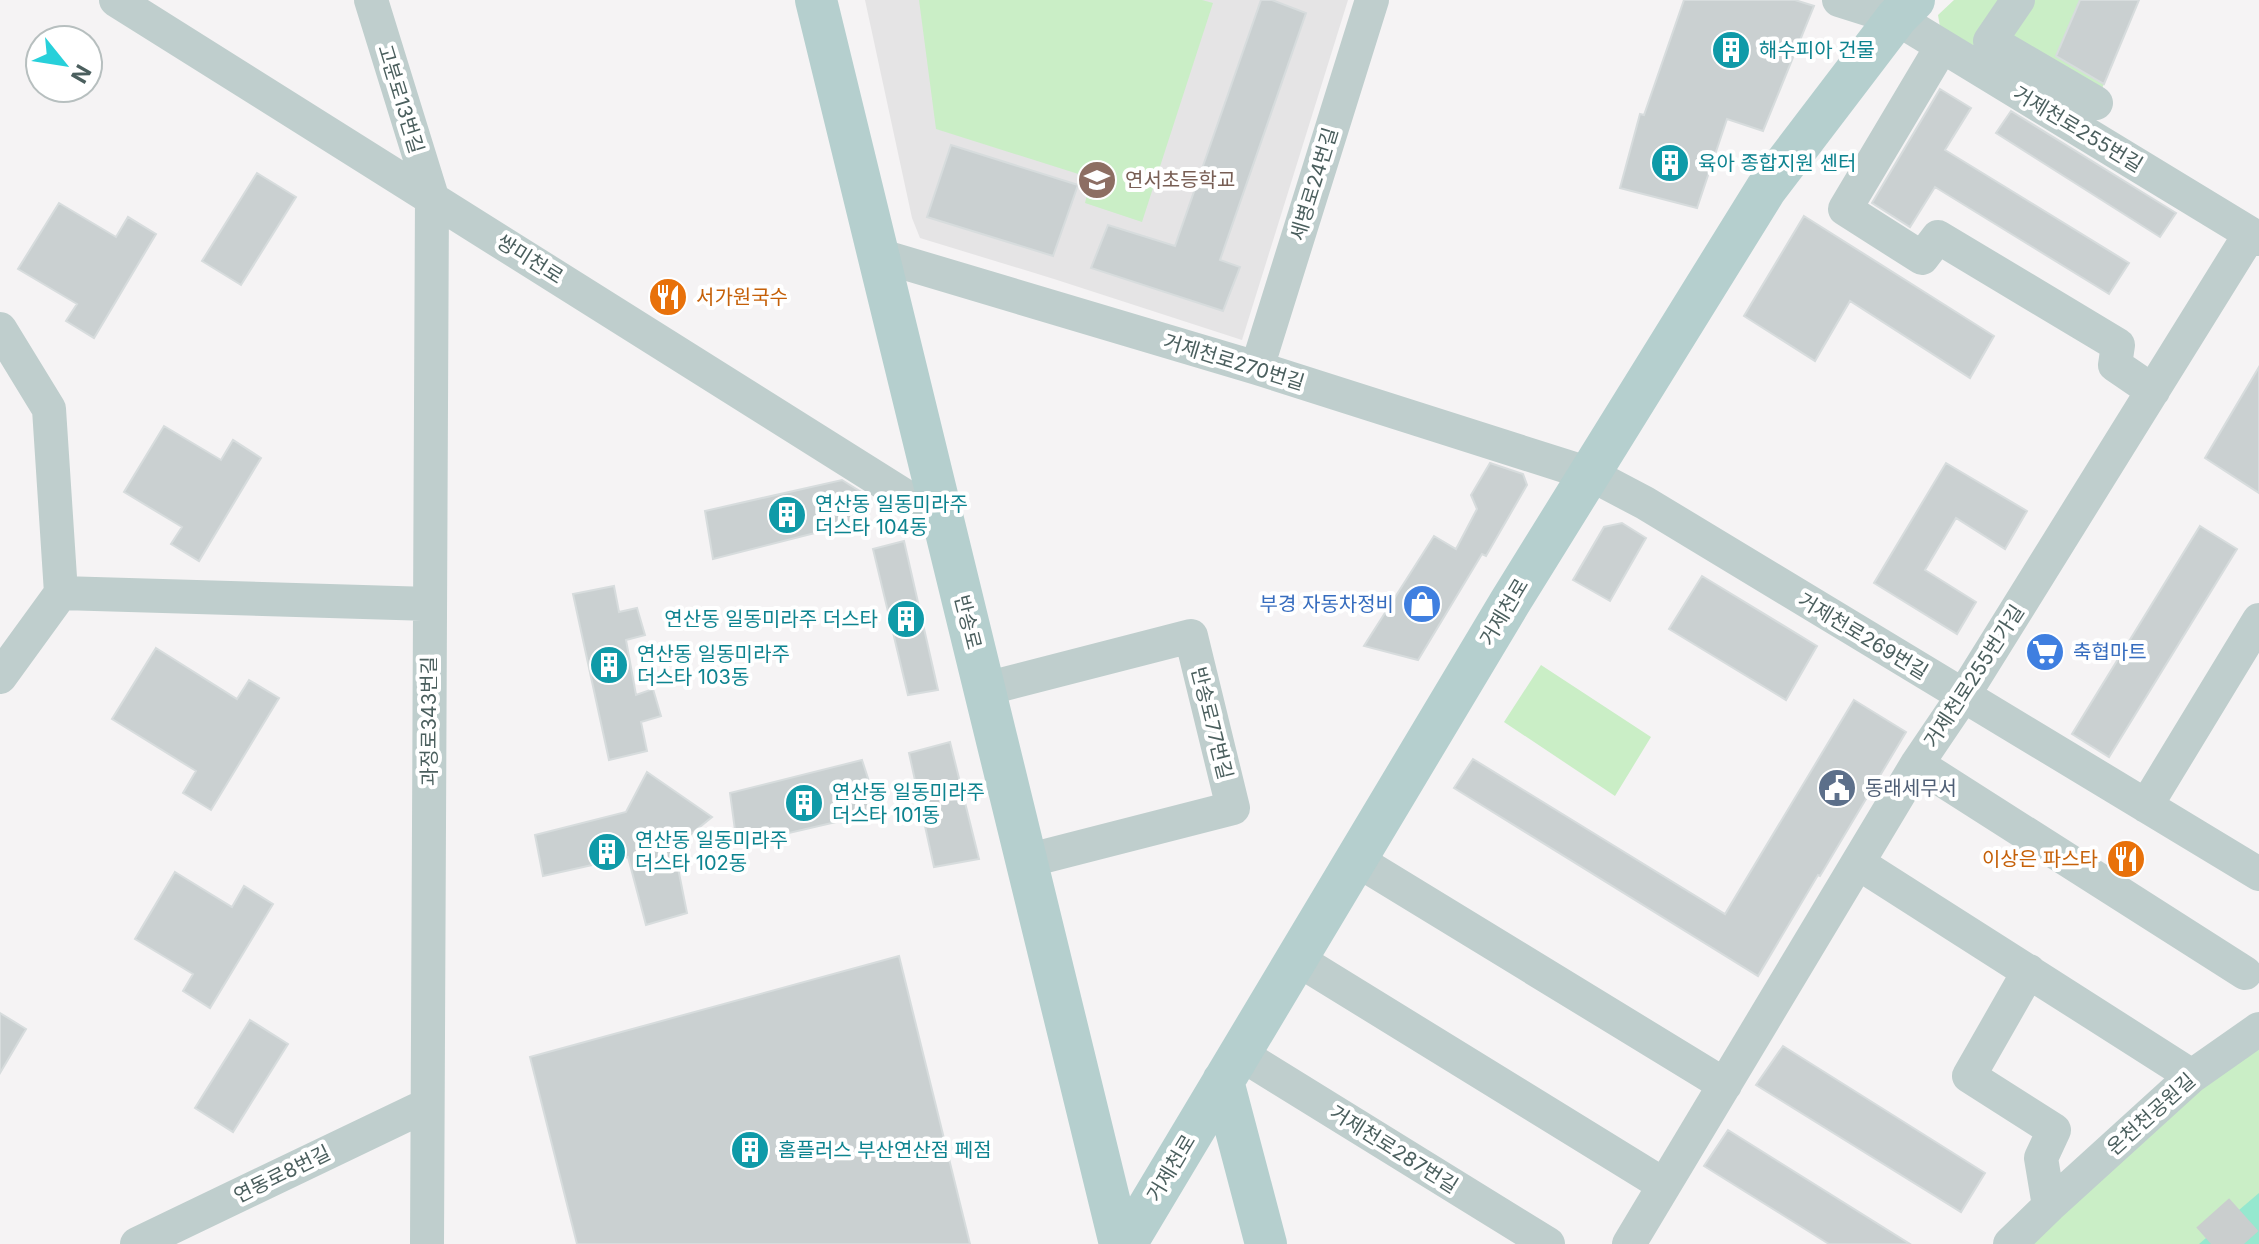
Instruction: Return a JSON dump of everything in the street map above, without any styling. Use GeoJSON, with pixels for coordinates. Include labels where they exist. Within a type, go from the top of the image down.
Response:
{"type":"FeatureCollection","features":[{"type":"Feature","properties":{"kind":"main road","name":"반송로"},"geometry":{"type":"LineString","coordinates":[[816,0],[1026,861],[1123,1244]]}},
{"type":"Feature","properties":{"kind":"main road","name":"거제천로"},"geometry":{"type":"LineString","coordinates":[[1123,1244],[1766,189],[1905,9]]}},
{"type":"Feature","properties":{"kind":"main road"},"geometry":{"type":"LineString","coordinates":[[1231,1067],[1266,1244]]}},
{"type":"Feature","properties":{"kind":"street","name":"쌍미천로"},"geometry":{"type":"LineString","coordinates":[[116,0],[943,520]]}},
{"type":"Feature","properties":{"kind":"street","name":"고분로13번길"},"geometry":{"type":"LineString","coordinates":[[371,0],[432,197]]}},
{"type":"Feature","properties":{"kind":"street","name":"세병로24번길"},"geometry":{"type":"LineString","coordinates":[[1257,368],[1372,0]]}},
{"type":"Feature","properties":{"kind":"street","name":"거제천로255번길"},"geometry":{"type":"LineString","coordinates":[[1839,0],[1905,9],[1942,46],[2255,236]]}},
{"type":"Feature","properties":{"kind":"street"},"geometry":{"type":"LineString","coordinates":[[2018,0],[1990,41],[2096,103]]}},
{"type":"Feature","properties":{"kind":"street"},"geometry":{"type":"LineString","coordinates":[[1942,46],[1845,209],[1922,258],[1938,237],[2118,345],[2115,365],[2153,391]]}},
{"type":"Feature","properties":{"kind":"street","name":"과정로343번길"},"geometry":{"type":"LineString","coordinates":[[427,1244],[432,197]]}},
{"type":"Feature","properties":{"kind":"street","name":"거제천로255번가길"},"geometry":{"type":"LineString","coordinates":[[1629,1244],[1917,764],[2255,236]]}},
{"type":"Feature","properties":{"kind":"street","name":"거제천로270번길"},"geometry":{"type":"LineString","coordinates":[[878,255],[1257,368],[1590,474]]}},
{"type":"Feature","properties":{"kind":"street"},"geometry":{"type":"LineString","coordinates":[[0,329],[49,409],[61,593],[0,677]]}},
{"type":"Feature","properties":{"kind":"street","name":"거제천로269번길"},"geometry":{"type":"LineString","coordinates":[[1590,474],[1645,503],[2259,874]]}},
{"type":"Feature","properties":{"kind":"street"},"geometry":{"type":"LineString","coordinates":[[61,593],[430,604]]}},
{"type":"Feature","properties":{"kind":"street"},"geometry":{"type":"LineString","coordinates":[[2146,806],[2259,620]]}},
{"type":"Feature","properties":{"kind":"street","name":"반송로77번길"},"geometry":{"type":"LineString","coordinates":[[985,689],[1191,636],[1230,794],[1233,808],[1026,861]]}},
{"type":"Feature","properties":{"kind":"street"},"geometry":{"type":"LineString","coordinates":[[1917,764],[2245,973]]}},
{"type":"Feature","properties":{"kind":"street"},"geometry":{"type":"LineString","coordinates":[[1355,859],[1725,1085]]}},
{"type":"Feature","properties":{"kind":"street"},"geometry":{"type":"LineString","coordinates":[[1858,863],[2192,1076]]}},
{"type":"Feature","properties":{"kind":"street"},"geometry":{"type":"LineString","coordinates":[[1297,959],[1664,1185]]}},
{"type":"Feature","properties":{"kind":"street"},"geometry":{"type":"LineString","coordinates":[[2029,971],[1969,1076],[2054,1130],[2041,1158],[2049,1206]]}},
{"type":"Feature","properties":{"kind":"street","name":"온천천공원길"},"geometry":{"type":"LineString","coordinates":[[2010,1244],[2192,1076],[2259,1029]]}},
{"type":"Feature","properties":{"kind":"street","name":"거제천로287번길"},"geometry":{"type":"LineString","coordinates":[[1231,1067],[1548,1244]]}},
{"type":"Feature","properties":{"kind":"street","name":"연동로8번길"},"geometry":{"type":"LineString","coordinates":[[137,1244],[427,1105]]}},
{"type":"Feature","properties":{"kind":"shaded area","name":"연서초등학교"},"geometry":{"type":"Polygon","coordinates":[[[865,0],[1348,0],[1242,340],[920,238],[912,218],[865,0]]]}},
{"type":"Feature","properties":{"kind":"shaded area"},"geometry":{"type":"Polygon","coordinates":[[[919,0],[1202,0],[1213,3],[1142,222],[1085,203],[1091,178],[936,129],[919,0]]]}},
{"type":"Feature","properties":{"kind":"shaded area"},"geometry":{"type":"Polygon","coordinates":[[[1954,0],[2139,0],[2096,103],[2084,115],[1940,27],[1938,15],[1954,0]]]}},
{"type":"Feature","properties":{"kind":"shaded area"},"geometry":{"type":"Polygon","coordinates":[[[1541,665],[1651,737],[1615,796],[1504,722],[1541,665]]]}},
{"type":"Feature","properties":{"kind":"shaded area"},"geometry":{"type":"Polygon","coordinates":[[[2259,1035],[2259,1244],[2020,1244],[2259,1035]]]}},
{"type":"Feature","properties":{"kind":"shaded area"},"geometry":{"type":"Polygon","coordinates":[[[2259,1193],[2259,1244],[2199,1244],[2259,1193]]]}},
{"type":"Feature","properties":{"kind":"building"},"geometry":{"type":"Polygon","coordinates":[[[1261,0],[1272,0],[1306,13],[1220,260],[1240,267],[1223,311],[1091,268],[1108,225],[1175,246],[1261,0]]]}},
{"type":"Feature","properties":{"kind":"building","name":"해수피아 건물"},"geometry":{"type":"Polygon","coordinates":[[[1684,0],[1795,0],[1814,6],[1763,131],[1727,119],[1697,208],[1620,188],[1640,114],[1644,115],[1684,0]]]}},
{"type":"Feature","properties":{"kind":"building"},"geometry":{"type":"Polygon","coordinates":[[[2080,0],[2139,0],[2104,84],[2056,56],[2080,0]]]}},
{"type":"Feature","properties":{"kind":"building"},"geometry":{"type":"Polygon","coordinates":[[[1940,89],[1971,108],[1945,150],[2129,263],[2109,294],[1935,187],[1910,227],[1872,203],[1940,89]]]}},
{"type":"Feature","properties":{"kind":"building"},"geometry":{"type":"Polygon","coordinates":[[[2011,111],[2176,213],[2160,237],[1996,133],[2011,111]]]}},
{"type":"Feature","properties":{"kind":"building"},"geometry":{"type":"Polygon","coordinates":[[[951,145],[1078,185],[1053,256],[927,217],[951,145]]]}},
{"type":"Feature","properties":{"kind":"building"},"geometry":{"type":"Polygon","coordinates":[[[257,173],[296,197],[241,285],[202,261],[257,173]]]}},
{"type":"Feature","properties":{"kind":"building"},"geometry":{"type":"Polygon","coordinates":[[[59,203],[116,237],[128,217],[156,234],[94,338],[66,321],[77,304],[18,269],[59,203]]]}},
{"type":"Feature","properties":{"kind":"building"},"geometry":{"type":"Polygon","coordinates":[[[1804,216],[1994,336],[1970,378],[1850,301],[1815,361],[1744,316],[1804,216]]]}},
{"type":"Feature","properties":{"kind":"building"},"geometry":{"type":"Polygon","coordinates":[[[2259,367],[2259,493],[2205,458],[2259,367]]]}},
{"type":"Feature","properties":{"kind":"building"},"geometry":{"type":"Polygon","coordinates":[[[164,426],[221,460],[233,440],[261,458],[199,561],[171,544],[182,527],[124,492],[164,426]]]}},
{"type":"Feature","properties":{"kind":"building","name":"부경 자동차정비"},"geometry":{"type":"Polygon","coordinates":[[[1490,463],[1523,474],[1527,485],[1486,556],[1482,554],[1418,660],[1364,646],[1434,536],[1456,549],[1477,509],[1471,495],[1490,463]]]}},
{"type":"Feature","properties":{"kind":"building"},"geometry":{"type":"Polygon","coordinates":[[[1946,463],[2027,511],[2005,549],[1956,518],[1925,570],[1976,602],[1957,634],[1874,583],[1946,463]]]}},
{"type":"Feature","properties":{"kind":"building","name":"연산동 일동미라주 더스타 104동"},"geometry":{"type":"Polygon","coordinates":[[[842,480],[861,492],[870,519],[713,559],[705,511],[842,480]]]}},
{"type":"Feature","properties":{"kind":"building"},"geometry":{"type":"Polygon","coordinates":[[[1622,523],[1646,538],[1610,601],[1573,580],[1604,527],[1622,523]]]}},
{"type":"Feature","properties":{"kind":"building"},"geometry":{"type":"Polygon","coordinates":[[[2200,526],[2237,549],[2109,757],[2072,734],[2200,526]]]}},
{"type":"Feature","properties":{"kind":"building","name":"연산동 일동미라주 더스타"},"geometry":{"type":"Polygon","coordinates":[[[904,541],[938,690],[908,695],[873,549],[904,541]]]}},
{"type":"Feature","properties":{"kind":"building"},"geometry":{"type":"Polygon","coordinates":[[[1702,576],[1817,646],[1786,700],[1669,629],[1702,576]]]}},
{"type":"Feature","properties":{"kind":"building","name":"연산동 일동미라주 더스타 103동"},"geometry":{"type":"Polygon","coordinates":[[[614,586],[619,612],[637,608],[645,635],[626,640],[636,695],[653,689],[661,716],[641,722],[647,751],[609,760],[573,594],[614,586]]]}},
{"type":"Feature","properties":{"kind":"building"},"geometry":{"type":"Polygon","coordinates":[[[156,648],[237,699],[249,680],[279,698],[211,810],[183,793],[196,771],[112,719],[156,648]]]}},
{"type":"Feature","properties":{"kind":"building"},"geometry":{"type":"Polygon","coordinates":[[[1854,700],[1906,732],[1758,976],[1454,788],[1473,759],[1725,914],[1854,700]]]}},
{"type":"Feature","properties":{"kind":"building"},"geometry":{"type":"Polygon","coordinates":[[[950,742],[979,859],[934,867],[909,753],[950,742]]]}},
{"type":"Feature","properties":{"kind":"building","name":"연산동 일동미라주 더스타 101동"},"geometry":{"type":"Polygon","coordinates":[[[862,760],[879,812],[737,845],[730,793],[862,760]]]}},
{"type":"Feature","properties":{"kind":"building","name":"연산동 일동미라주 더스타 102동"},"geometry":{"type":"Polygon","coordinates":[[[647,772],[712,817],[674,848],[687,913],[646,925],[628,857],[543,876],[535,835],[626,812],[647,772]]]}},
{"type":"Feature","properties":{"kind":"building"},"geometry":{"type":"Polygon","coordinates":[[[175,872],[232,907],[244,886],[273,904],[210,1008],[183,991],[193,974],[135,939],[175,872]]]}},
{"type":"Feature","properties":{"kind":"building","name":"홈플러스 부산연산점 페점"},"geometry":{"type":"Polygon","coordinates":[[[899,956],[970,1244],[577,1244],[530,1057],[899,956]]]}},
{"type":"Feature","properties":{"kind":"building"},"geometry":{"type":"Polygon","coordinates":[[[0,1013],[26,1029],[0,1073],[0,1013]]]}},
{"type":"Feature","properties":{"kind":"building"},"geometry":{"type":"Polygon","coordinates":[[[250,1020],[288,1044],[233,1132],[195,1108],[250,1020]]]}},
{"type":"Feature","properties":{"kind":"building"},"geometry":{"type":"Polygon","coordinates":[[[1783,1046],[1985,1173],[1961,1212],[1756,1085],[1783,1046]]]}},
{"type":"Feature","properties":{"kind":"building"},"geometry":{"type":"Polygon","coordinates":[[[1728,1130],[1910,1244],[1829,1244],[1704,1166],[1728,1130]]]}},
{"type":"Feature","properties":{"kind":"tunnel"},"geometry":{"type":"LineString","coordinates":[[2211,1244],[2259,1201]]}},
{"type":"Feature","properties":{"kind":"place","name":"해수피아 건물"},"geometry":{"type":"Point","coordinates":[1731,50]}},
{"type":"Feature","properties":{"kind":"place","name":"육아 종합지원 센터"},"geometry":{"type":"Point","coordinates":[1670,163]}},
{"type":"Feature","properties":{"kind":"place","name":"연서초등학교"},"geometry":{"type":"Point","coordinates":[1097,180]}},
{"type":"Feature","properties":{"kind":"place","name":"서가원국수"},"geometry":{"type":"Point","coordinates":[668,297]}},
{"type":"Feature","properties":{"kind":"place","name":"연산동 일동미라주 더스타 104동"},"geometry":{"type":"Point","coordinates":[787,515]}},
{"type":"Feature","properties":{"kind":"place","name":"부경 자동차정비"},"geometry":{"type":"Point","coordinates":[1422,604]}},
{"type":"Feature","properties":{"kind":"place","name":"연산동 일동미라주 더스타"},"geometry":{"type":"Point","coordinates":[906,619]}},
{"type":"Feature","properties":{"kind":"place","name":"축협마트"},"geometry":{"type":"Point","coordinates":[2045,652]}},
{"type":"Feature","properties":{"kind":"place","name":"연산동 일동미라주 더스타 103동"},"geometry":{"type":"Point","coordinates":[609,665]}},
{"type":"Feature","properties":{"kind":"place","name":"동래세무서"},"geometry":{"type":"Point","coordinates":[1837,788]}},
{"type":"Feature","properties":{"kind":"place","name":"연산동 일동미라주 더스타 101동"},"geometry":{"type":"Point","coordinates":[804,803]}},
{"type":"Feature","properties":{"kind":"place","name":"연산동 일동미라주 더스타 102동"},"geometry":{"type":"Point","coordinates":[607,852]}},
{"type":"Feature","properties":{"kind":"place","name":"이상은 파스타"},"geometry":{"type":"Point","coordinates":[2126,859]}},
{"type":"Feature","properties":{"kind":"place","name":"홈플러스 부산연산점 페점"},"geometry":{"type":"Point","coordinates":[750,1150]}}]}
